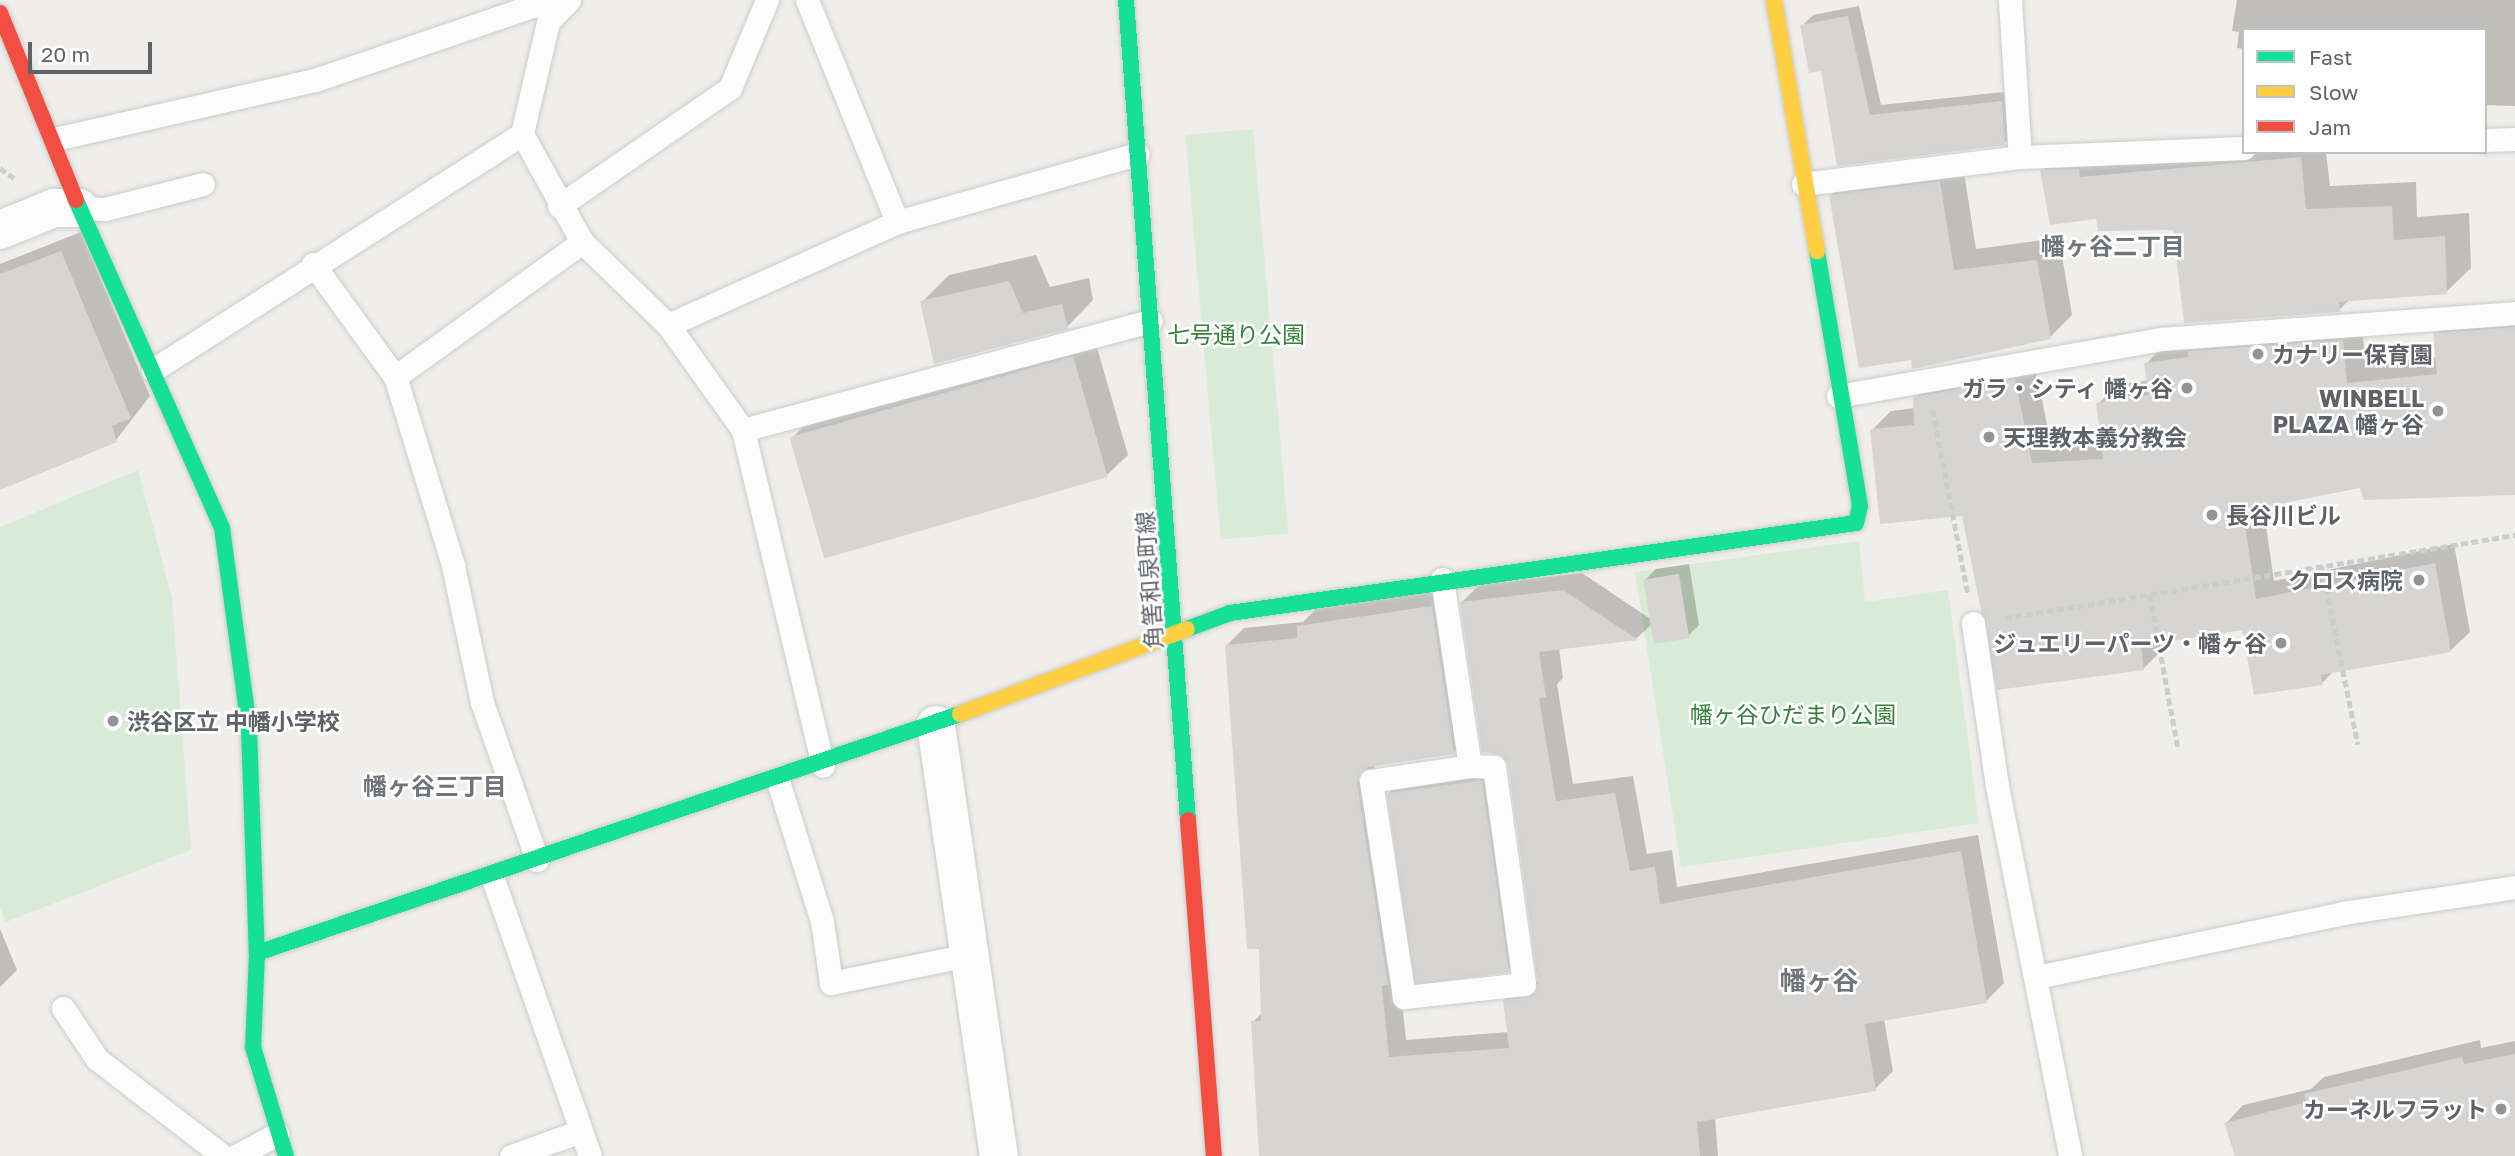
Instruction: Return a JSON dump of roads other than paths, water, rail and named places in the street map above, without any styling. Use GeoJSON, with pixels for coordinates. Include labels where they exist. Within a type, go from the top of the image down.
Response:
{"type":"FeatureCollection","features":[{"type":"Feature","properties":{"kind":"street","name":"角筈和泉町線"},"geometry":{"type":"LineString","coordinates":[[1126,0],[1214,1156]]}},
{"type":"Feature","properties":{"kind":"street"},"geometry":{"type":"LineString","coordinates":[[257,953],[493,879],[537,860],[824,766],[1176,632],[1274,603],[1856,523],[1860,506],[1838,396],[1774,0]]}},
{"type":"Feature","properties":{"kind":"street"},"geometry":{"type":"LineString","coordinates":[[0,13],[55,139],[79,208],[222,528],[249,729],[257,953],[253,1047],[277,1134],[286,1156]]}},
{"type":"Feature","properties":{"kind":"street"},"geometry":{"type":"LineString","coordinates":[[0,230],[54,208],[79,208]]}},
{"type":"Feature","properties":{"kind":"street"},"geometry":{"type":"LineString","coordinates":[[936,725],[999,1156]]}},
{"type":"Feature","properties":{"kind":"lane"},"geometry":{"type":"LineString","coordinates":[[559,206],[730,88],[767,0]]}},
{"type":"Feature","properties":{"kind":"lane"},"geometry":{"type":"LineString","coordinates":[[807,0],[897,222]]}},
{"type":"Feature","properties":{"kind":"lane"},"geometry":{"type":"LineString","coordinates":[[2010,0],[2020,157]]}},
{"type":"Feature","properties":{"kind":"lane"},"geometry":{"type":"LineString","coordinates":[[567,1],[548,22],[522,134],[559,206],[582,242],[668,325],[743,430],[824,766]]}},
{"type":"Feature","properties":{"kind":"lane"},"geometry":{"type":"LineString","coordinates":[[55,139],[315,80],[533,6],[567,1]]}},
{"type":"Feature","properties":{"kind":"lane"},"geometry":{"type":"LineString","coordinates":[[153,370],[313,264],[522,134]]}},
{"type":"Feature","properties":{"kind":"lane"},"geometry":{"type":"LineString","coordinates":[[2487,140],[2515,139]]}},
{"type":"Feature","properties":{"kind":"lane"},"geometry":{"type":"LineString","coordinates":[[1803,184],[2020,157],[2242,148]]}},
{"type":"Feature","properties":{"kind":"lane"},"geometry":{"type":"LineString","coordinates":[[668,325],[897,222],[1138,154]]}},
{"type":"Feature","properties":{"kind":"lane"},"geometry":{"type":"LineString","coordinates":[[79,208],[105,209],[203,184]]}},
{"type":"Feature","properties":{"kind":"lane"},"geometry":{"type":"LineString","coordinates":[[395,377],[582,242]]}},
{"type":"Feature","properties":{"kind":"lane"},"geometry":{"type":"LineString","coordinates":[[313,264],[395,377],[453,565],[482,702],[537,860]]}},
{"type":"Feature","properties":{"kind":"lane"},"geometry":{"type":"LineString","coordinates":[[1838,396],[2162,339],[2515,313]]}},
{"type":"Feature","properties":{"kind":"lane"},"geometry":{"type":"LineString","coordinates":[[743,430],[1152,321]]}},
{"type":"Feature","properties":{"kind":"lane"},"geometry":{"type":"LineString","coordinates":[[1442,579],[1470,766]]}},
{"type":"Feature","properties":{"kind":"lane"},"geometry":{"type":"LineString","coordinates":[[1973,623],[2070,1156]]}},
{"type":"Feature","properties":{"kind":"lane"},"geometry":{"type":"LineString","coordinates":[[1470,766],[1494,766],[1524,984],[1404,997],[1371,781],[1470,766]]}},
{"type":"Feature","properties":{"kind":"lane"},"geometry":{"type":"LineString","coordinates":[[778,781],[822,921],[831,983],[969,955]]}},
{"type":"Feature","properties":{"kind":"lane"},"geometry":{"type":"LineString","coordinates":[[493,879],[590,1156]]}},
{"type":"Feature","properties":{"kind":"lane"},"geometry":{"type":"LineString","coordinates":[[2037,977],[2343,913],[2515,887]]}},
{"type":"Feature","properties":{"kind":"lane"},"geometry":{"type":"LineString","coordinates":[[63,1009],[97,1059],[223,1156]]}},
{"type":"Feature","properties":{"kind":"lane"},"geometry":{"type":"LineString","coordinates":[[511,1156],[582,1131]]}},
{"type":"Feature","properties":{"kind":"lane"},"geometry":{"type":"LineString","coordinates":[[236,1156],[277,1134]]}},
{"type":"Feature","properties":{"kind":"place","name":"カナリー保育園"},"geometry":{"type":"Point","coordinates":[2258,354]}},
{"type":"Feature","properties":{"kind":"place","name":"ガラ・シティ 幡ヶ谷"},"geometry":{"type":"Point","coordinates":[2187,388]}},
{"type":"Feature","properties":{"kind":"place","name":"WINBELL PLAZA 幡ヶ谷"},"geometry":{"type":"Point","coordinates":[2438,411]}},
{"type":"Feature","properties":{"kind":"place","name":"天理教本義分教会"},"geometry":{"type":"Point","coordinates":[1989,437]}},
{"type":"Feature","properties":{"kind":"place","name":"長谷川ビル"},"geometry":{"type":"Point","coordinates":[2212,515]}},
{"type":"Feature","properties":{"kind":"place","name":"クロス病院"},"geometry":{"type":"Point","coordinates":[2419,580]}},
{"type":"Feature","properties":{"kind":"place","name":"ジュエリーパーツ・幡ヶ谷"},"geometry":{"type":"Point","coordinates":[2281,643]}},
{"type":"Feature","properties":{"kind":"place","name":"渋谷区立 中幡小学校"},"geometry":{"type":"Point","coordinates":[113,721]}},
{"type":"Feature","properties":{"kind":"place","name":"カーネルフラット"},"geometry":{"type":"Point","coordinates":[2501,1109]}},
{"type":"Feature","properties":{"kind":"district","name":"幡ヶ谷二丁目"},"geometry":{"type":"Point","coordinates":[2113,246]}},
{"type":"Feature","properties":{"kind":"district","name":"幡ヶ谷三丁目"},"geometry":{"type":"Point","coordinates":[435,786]}},
{"type":"Feature","properties":{"kind":"district","name":"幡ヶ谷"},"geometry":{"type":"Point","coordinates":[1819,981]}},
{"type":"Feature","properties":{"kind":"park label","name":"七号通り公園"},"geometry":{"type":"Point","coordinates":[1236,334]}},
{"type":"Feature","properties":{"kind":"park label","name":"幡ヶ谷ひだまり公園"},"geometry":{"type":"Point","coordinates":[1793,714]}}]}
